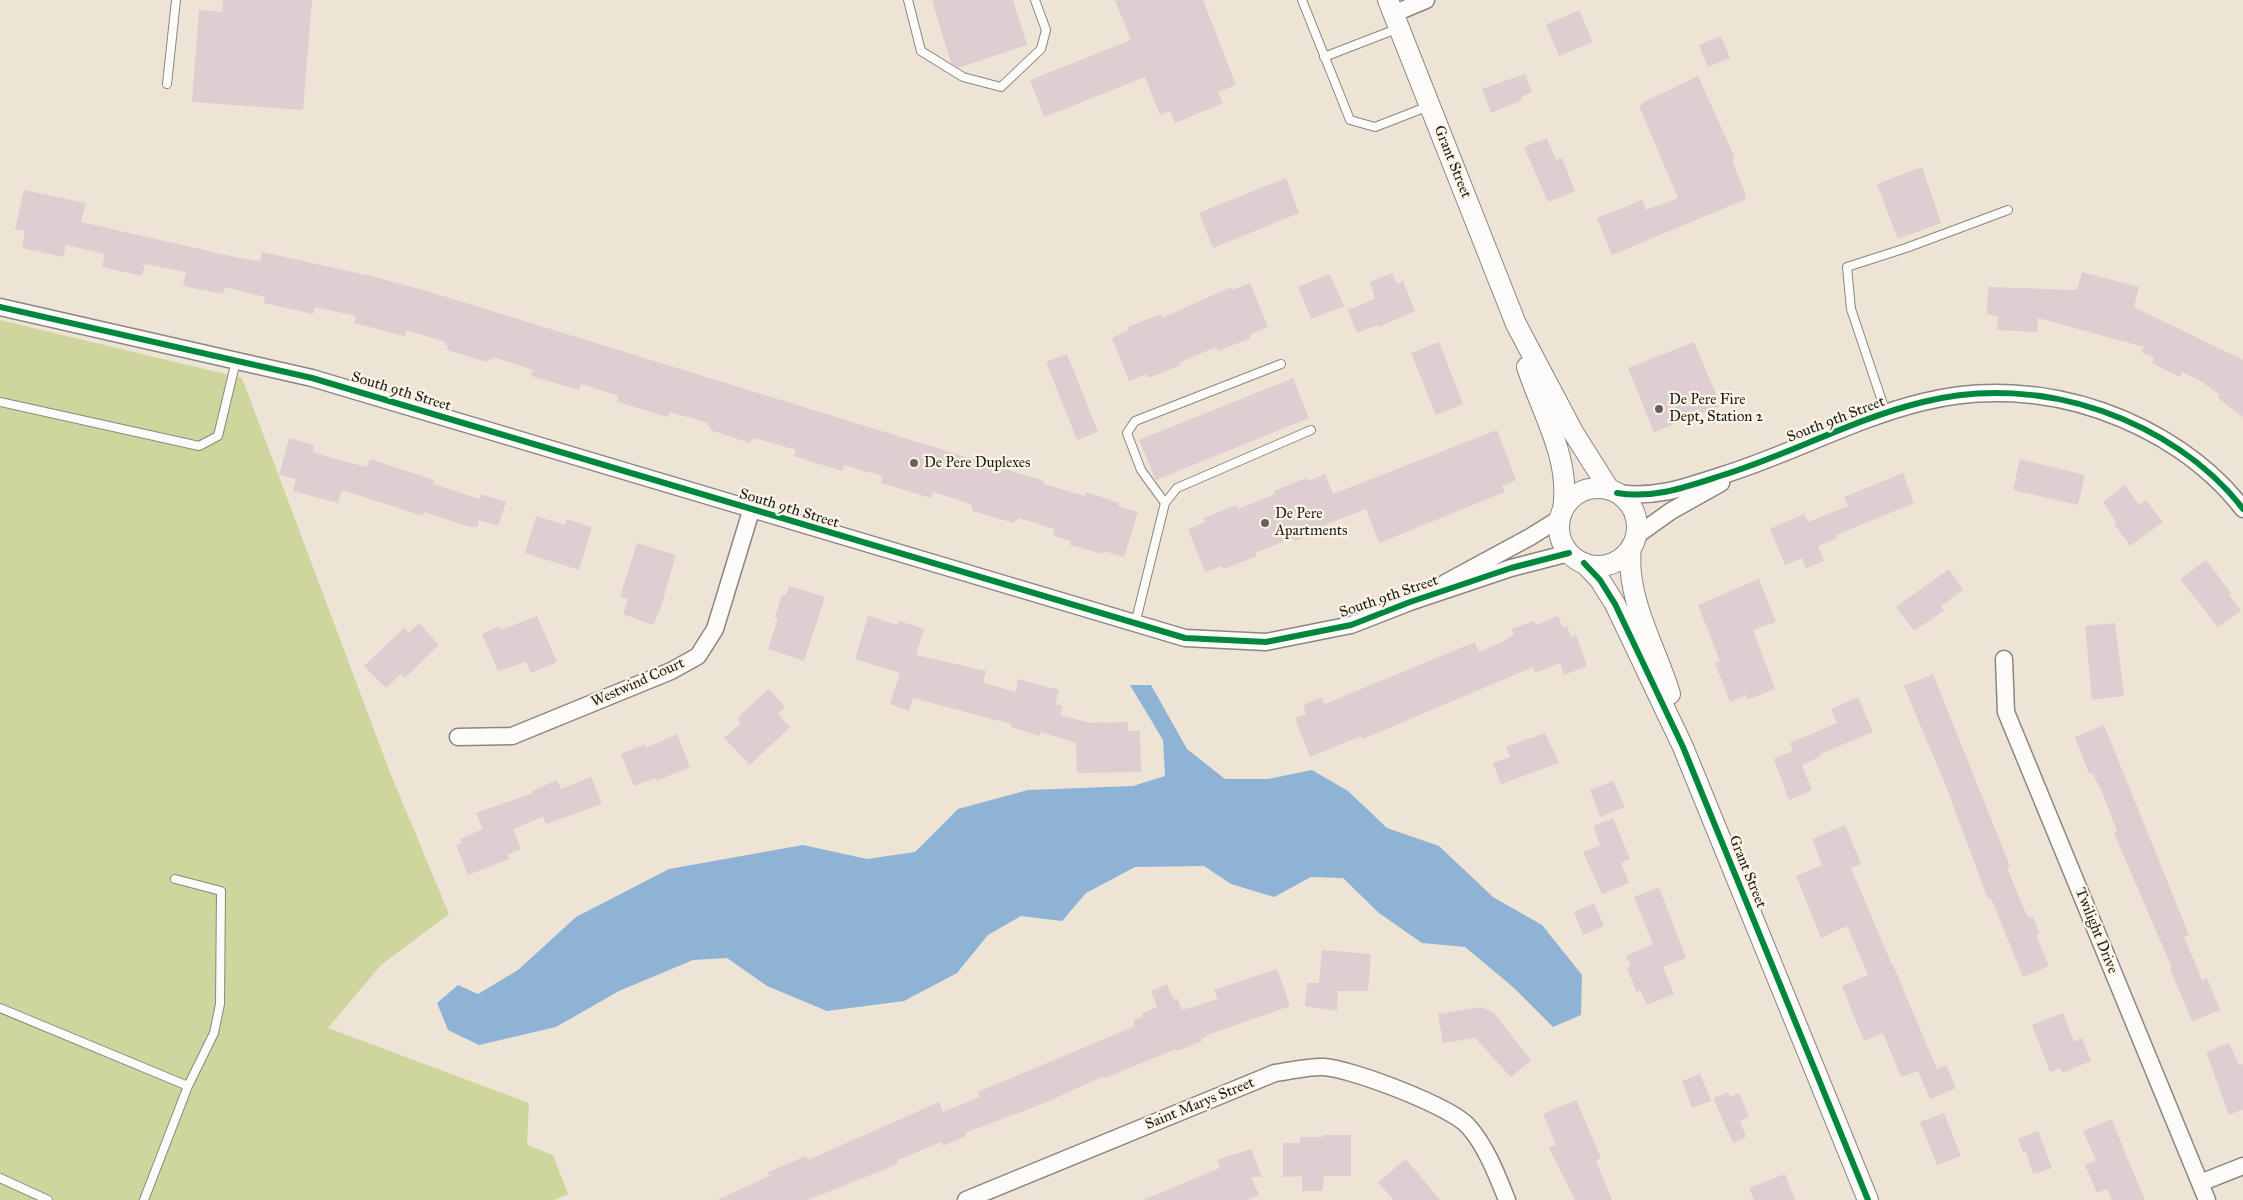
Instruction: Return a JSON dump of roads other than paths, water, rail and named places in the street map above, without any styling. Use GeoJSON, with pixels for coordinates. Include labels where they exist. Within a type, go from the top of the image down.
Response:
{"type":"FeatureCollection","features":[{"type":"Feature","properties":{"kind":"street"},"geometry":{"type":"LineString","coordinates":[[1393,14],[1426,0]]}},
{"type":"Feature","properties":{"kind":"street","name":"Grant Street"},"geometry":{"type":"LineString","coordinates":[[1393,14],[1516,324],[1573,432],[1613,491],[1628,502],[1634,513],[1634,541],[1630,572],[1635,596],[1661,665],[1683,747]]}},
{"type":"Feature","properties":{"kind":"street","name":"South 9th Street"},"geometry":{"type":"LineString","coordinates":[[0,307],[312,378],[752,511],[1185,638],[1266,642],[1351,625],[1410,602],[1511,568],[1576,558]]}},
{"type":"Feature","properties":{"kind":"street","name":"Grant Street"},"geometry":{"type":"LineString","coordinates":[[1516,324],[1528,370],[1561,461],[1565,493],[1559,531],[1562,543],[1600,580],[1615,604],[1683,747],[1868,1200]]}},
{"type":"Feature","properties":{"kind":"street","name":"South 9th Street"},"geometry":{"type":"LineString","coordinates":[[1613,491],[1634,496],[1652,495],[1752,467],[1886,413],[1924,402],[1983,394],[2006,393],[2045,396],[2083,404],[2119,417],[2154,434],[2183,452],[2213,476],[2243,509]]}},
{"type":"Feature","properties":{"kind":"street","name":"South 9th Street"},"geometry":{"type":"LineString","coordinates":[[1634,541],[1671,512],[1752,467]]}},
{"type":"Feature","properties":{"kind":"street"},"geometry":{"type":"LineString","coordinates":[[1561,514],[1569,500],[1582,491],[1598,488],[1613,491]]}},
{"type":"Feature","properties":{"kind":"street","name":"Westwind Court"},"geometry":{"type":"LineString","coordinates":[[458,737],[512,736],[671,671],[698,656],[715,629],[752,511]]}},
{"type":"Feature","properties":{"kind":"street","name":"South 9th Street"},"geometry":{"type":"LineString","coordinates":[[1410,602],[1530,537],[1561,514]]}},
{"type":"Feature","properties":{"kind":"street"},"geometry":{"type":"LineString","coordinates":[[1576,558],[1596,566],[1609,564],[1625,554],[1634,541]]}},
{"type":"Feature","properties":{"kind":"street","name":"Twilight Drive"},"geometry":{"type":"LineString","coordinates":[[2004,659],[2006,712],[2207,1200]]}},
{"type":"Feature","properties":{"kind":"street","name":"Saint Marys Street"},"geometry":{"type":"LineString","coordinates":[[966,1200],[1275,1073],[1324,1067],[1371,1078],[1438,1106],[1468,1125],[1494,1169],[1507,1200]]}},
{"type":"Feature","properties":{"kind":"street"},"geometry":{"type":"LineString","coordinates":[[2200,1184],[2243,1166]]}},
{"type":"Feature","properties":{"kind":"lane"},"geometry":{"type":"LineString","coordinates":[[167,84],[176,0]]}},
{"type":"Feature","properties":{"kind":"lane"},"geometry":{"type":"LineString","coordinates":[[908,0],[921,51],[963,78],[1001,87],[1041,49],[1046,30],[1036,0]]}},
{"type":"Feature","properties":{"kind":"lane"},"geometry":{"type":"LineString","coordinates":[[1302,0],[1350,120],[1374,127],[1430,105]]}},
{"type":"Feature","properties":{"kind":"lane"},"geometry":{"type":"LineString","coordinates":[[1324,57],[1393,14]]}},
{"type":"Feature","properties":{"kind":"lane"},"geometry":{"type":"LineString","coordinates":[[1886,413],[1852,309],[1847,267],[1906,248],[2008,210]]}},
{"type":"Feature","properties":{"kind":"lane"},"geometry":{"type":"LineString","coordinates":[[0,402],[199,446],[218,436],[236,361]]}},
{"type":"Feature","properties":{"kind":"lane"},"geometry":{"type":"LineString","coordinates":[[1165,503],[1141,470],[1127,433],[1135,421],[1281,364]]}},
{"type":"Feature","properties":{"kind":"lane"},"geometry":{"type":"LineString","coordinates":[[1135,624],[1165,503],[1177,488],[1311,430]]}},
{"type":"Feature","properties":{"kind":"lane"},"geometry":{"type":"LineString","coordinates":[[144,1200],[188,1086],[214,1033],[220,1004],[221,891],[175,879]]}},
{"type":"Feature","properties":{"kind":"lane"},"geometry":{"type":"LineString","coordinates":[[0,1008],[188,1086]]}},
{"type":"Feature","properties":{"kind":"lane"},"geometry":{"type":"LineString","coordinates":[[0,1178],[48,1200]]}},
{"type":"Feature","properties":{"kind":"water"},"geometry":{"type":"Polygon","coordinates":[[[1130,685],[1151,685],[1187,749],[1225,779],[1268,779],[1312,770],[1348,791],[1387,828],[1439,846],[1493,897],[1542,925],[1582,975],[1581,1015],[1553,1027],[1513,987],[1465,947],[1422,943],[1379,913],[1343,878],[1311,877],[1274,897],[1231,884],[1204,866],[1135,867],[1086,893],[1062,921],[1021,916],[988,935],[957,973],[904,1001],[827,1011],[767,986],[727,958],[693,960],[619,991],[556,1027],[479,1045],[448,1030],[437,1003],[458,985],[478,994],[518,970],[576,917],[669,869],[803,845],[867,859],[915,852],[958,809],[1028,790],[1133,786],[1165,776],[1163,740],[1130,685]]]}},
{"type":"Feature","properties":{"kind":"place","name":"De Pere Fire Dept, Station 2"},"geometry":{"type":"Point","coordinates":[1659,409]}},
{"type":"Feature","properties":{"kind":"place","name":"De Pere Duplexes"},"geometry":{"type":"Point","coordinates":[914,463]}},
{"type":"Feature","properties":{"kind":"place","name":"De Pere Apartments"},"geometry":{"type":"Point","coordinates":[1265,523]}}]}
